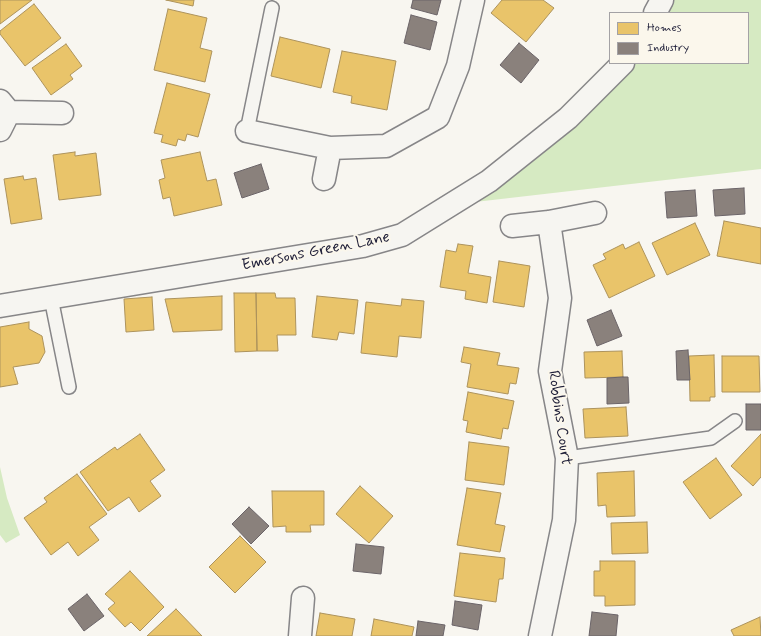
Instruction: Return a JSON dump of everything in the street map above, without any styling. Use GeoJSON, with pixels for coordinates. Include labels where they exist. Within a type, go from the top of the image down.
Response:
{"type":"FeatureCollection","features":[{"type":"Feature","properties":{"kind":"street"},"geometry":{"type":"LineString","coordinates":[[247,130],[330,148],[386,146],[438,116],[458,66],[473,0]]}},
{"type":"Feature","properties":{"kind":"street"},"geometry":{"type":"LineString","coordinates":[[656,12],[662,0]]}},
{"type":"Feature","properties":{"kind":"street","name":"Emersons Green Lane"},"geometry":{"type":"LineString","coordinates":[[0,306],[362,246],[402,235],[489,182],[568,118],[622,64]]}},
{"type":"Feature","properties":{"kind":"street"},"geometry":{"type":"LineString","coordinates":[[3,114],[62,113]]}},
{"type":"Feature","properties":{"kind":"street"},"geometry":{"type":"LineString","coordinates":[[324,179],[330,148]]}},
{"type":"Feature","properties":{"kind":"street"},"geometry":{"type":"LineString","coordinates":[[512,226],[549,222],[595,213]]}},
{"type":"Feature","properties":{"kind":"street","name":"Robbins Court"},"geometry":{"type":"LineString","coordinates":[[540,636],[564,520],[567,458],[550,371],[560,298],[549,222]]}},
{"type":"Feature","properties":{"kind":"street"},"geometry":{"type":"LineString","coordinates":[[300,636],[303,598]]}},
{"type":"Feature","properties":{"kind":"lane"},"geometry":{"type":"LineString","coordinates":[[247,130],[272,8]]}},
{"type":"Feature","properties":{"kind":"lane"},"geometry":{"type":"LineString","coordinates":[[52,298],[69,387]]}},
{"type":"Feature","properties":{"kind":"lane"},"geometry":{"type":"LineString","coordinates":[[567,458],[711,438],[735,421]]}},
{"type":"Feature","properties":{"kind":"green space"},"geometry":{"type":"Polygon","coordinates":[[[672,0],[761,0],[761,169],[475,202],[632,67],[634,64],[749,64],[749,12],[665,12],[672,0]]]}},
{"type":"Feature","properties":{"kind":"green space"},"geometry":{"type":"Polygon","coordinates":[[[0,467],[7,498],[20,535],[6,543],[0,535],[0,467]]]}},
{"type":"Feature","properties":{"kind":"building: Homes"},"geometry":{"type":"Polygon","coordinates":[[[0,0],[32,0],[0,24],[0,0]]]}},
{"type":"Feature","properties":{"kind":"building: Homes"},"geometry":{"type":"Polygon","coordinates":[[[166,0],[194,0],[193,6],[166,0]]]}},
{"type":"Feature","properties":{"kind":"building: Homes"},"geometry":{"type":"Polygon","coordinates":[[[502,0],[543,0],[554,8],[526,42],[491,13],[502,0]]]}},
{"type":"Feature","properties":{"kind":"building: Homes"},"geometry":{"type":"Polygon","coordinates":[[[34,4],[61,38],[25,66],[0,34],[0,31],[34,4]]]}},
{"type":"Feature","properties":{"kind":"building: Homes"},"geometry":{"type":"Polygon","coordinates":[[[168,9],[207,18],[200,48],[212,51],[205,82],[154,70],[168,9]]]}},
{"type":"Feature","properties":{"kind":"building: Homes"},"geometry":{"type":"Polygon","coordinates":[[[280,37],[330,49],[321,88],[271,76],[280,37]]]}},
{"type":"Feature","properties":{"kind":"building: Homes"},"geometry":{"type":"Polygon","coordinates":[[[66,44],[82,66],[70,75],[73,79],[51,95],[32,68],[66,44]]]}},
{"type":"Feature","properties":{"kind":"building: Homes"},"geometry":{"type":"Polygon","coordinates":[[[342,51],[396,61],[387,110],[351,103],[352,96],[333,92],[342,51]]]}},
{"type":"Feature","properties":{"kind":"building: Homes"},"geometry":{"type":"Polygon","coordinates":[[[167,83],[210,94],[198,137],[187,134],[185,141],[178,139],[176,146],[161,142],[163,135],[154,133],[167,83]]]}},
{"type":"Feature","properties":{"kind":"building: Homes"},"geometry":{"type":"Polygon","coordinates":[[[75,152],[75,156],[96,153],[101,195],[59,200],[53,155],[75,152]]]}},
{"type":"Feature","properties":{"kind":"building: Homes"},"geometry":{"type":"Polygon","coordinates":[[[200,152],[207,181],[216,179],[222,205],[174,216],[170,197],[163,199],[159,180],[165,178],[161,160],[200,152]]]}},
{"type":"Feature","properties":{"kind":"building: Homes"},"geometry":{"type":"Polygon","coordinates":[[[23,176],[24,180],[36,178],[42,219],[11,224],[4,179],[23,176]]]}},
{"type":"Feature","properties":{"kind":"building: Homes"},"geometry":{"type":"Polygon","coordinates":[[[724,221],[761,228],[761,264],[717,256],[724,221]]]}},
{"type":"Feature","properties":{"kind":"building: Homes"},"geometry":{"type":"Polygon","coordinates":[[[695,223],[710,255],[667,275],[652,243],[695,223]]]}},
{"type":"Feature","properties":{"kind":"building: Homes"},"geometry":{"type":"Polygon","coordinates":[[[639,242],[655,276],[609,298],[593,265],[606,259],[603,254],[623,244],[625,249],[639,242]]]}},
{"type":"Feature","properties":{"kind":"building: Homes"},"geometry":{"type":"Polygon","coordinates":[[[458,244],[473,246],[468,273],[491,277],[487,303],[465,299],[466,291],[440,287],[446,250],[456,252],[458,244]]]}},
{"type":"Feature","properties":{"kind":"building: Homes"},"geometry":{"type":"Polygon","coordinates":[[[499,261],[530,266],[524,307],[493,302],[499,261]]]}},
{"type":"Feature","properties":{"kind":"building: Homes"},"geometry":{"type":"Polygon","coordinates":[[[234,293],[256,293],[257,351],[235,352],[234,293]]]}},
{"type":"Feature","properties":{"kind":"building: Homes"},"geometry":{"type":"Polygon","coordinates":[[[256,293],[275,293],[276,298],[295,298],[296,335],[277,335],[278,351],[257,351],[256,293]]]}},
{"type":"Feature","properties":{"kind":"building: Homes"},"geometry":{"type":"Polygon","coordinates":[[[222,296],[222,330],[173,332],[165,299],[222,296]]]}},
{"type":"Feature","properties":{"kind":"building: Homes"},"geometry":{"type":"Polygon","coordinates":[[[317,296],[358,300],[354,334],[339,332],[337,340],[312,337],[317,296]]]}},
{"type":"Feature","properties":{"kind":"building: Homes"},"geometry":{"type":"Polygon","coordinates":[[[152,297],[154,330],[126,332],[124,299],[152,297]]]}},
{"type":"Feature","properties":{"kind":"building: Homes"},"geometry":{"type":"Polygon","coordinates":[[[402,299],[424,301],[421,338],[399,336],[397,357],[361,353],[366,302],[401,306],[402,299]]]}},
{"type":"Feature","properties":{"kind":"building: Homes"},"geometry":{"type":"Polygon","coordinates":[[[29,322],[29,329],[42,336],[45,352],[39,363],[13,367],[18,384],[0,387],[0,327],[29,322]]]}},
{"type":"Feature","properties":{"kind":"building: Homes"},"geometry":{"type":"Polygon","coordinates":[[[464,347],[500,353],[497,365],[519,368],[516,384],[510,383],[508,394],[467,387],[471,364],[461,362],[464,347]]]}},
{"type":"Feature","properties":{"kind":"building: Homes"},"geometry":{"type":"Polygon","coordinates":[[[622,351],[623,377],[585,378],[584,352],[622,351]]]}},
{"type":"Feature","properties":{"kind":"building: Homes"},"geometry":{"type":"Polygon","coordinates":[[[714,355],[715,397],[710,397],[710,401],[690,401],[689,356],[714,355]]]}},
{"type":"Feature","properties":{"kind":"building: Homes"},"geometry":{"type":"Polygon","coordinates":[[[722,356],[759,356],[760,392],[722,392],[722,356]]]}},
{"type":"Feature","properties":{"kind":"building: Homes"},"geometry":{"type":"Polygon","coordinates":[[[468,392],[514,401],[508,429],[503,428],[501,439],[466,432],[468,421],[463,420],[468,392]]]}},
{"type":"Feature","properties":{"kind":"building: Homes"},"geometry":{"type":"Polygon","coordinates":[[[626,407],[628,436],[585,438],[583,409],[626,407]]]}},
{"type":"Feature","properties":{"kind":"building: Homes"},"geometry":{"type":"Polygon","coordinates":[[[140,434],[165,470],[150,481],[161,496],[139,512],[129,497],[108,511],[80,472],[115,447],[117,450],[140,434]]]}},
{"type":"Feature","properties":{"kind":"building: Homes"},"geometry":{"type":"Polygon","coordinates":[[[761,434],[761,477],[753,486],[731,466],[761,434]]]}},
{"type":"Feature","properties":{"kind":"building: Homes"},"geometry":{"type":"Polygon","coordinates":[[[469,442],[509,447],[504,485],[465,480],[469,442]]]}},
{"type":"Feature","properties":{"kind":"building: Homes"},"geometry":{"type":"Polygon","coordinates":[[[716,458],[742,495],[710,519],[683,482],[716,458]]]}},
{"type":"Feature","properties":{"kind":"building: Homes"},"geometry":{"type":"Polygon","coordinates":[[[634,471],[635,516],[607,517],[606,505],[598,506],[597,473],[634,471]]]}},
{"type":"Feature","properties":{"kind":"building: Homes"},"geometry":{"type":"Polygon","coordinates":[[[77,474],[107,514],[89,527],[99,540],[78,556],[68,542],[51,555],[24,518],[47,502],[44,498],[77,474]]]}},
{"type":"Feature","properties":{"kind":"building: Homes"},"geometry":{"type":"Polygon","coordinates":[[[360,486],[393,516],[369,543],[336,514],[360,486]]]}},
{"type":"Feature","properties":{"kind":"building: Homes"},"geometry":{"type":"Polygon","coordinates":[[[467,488],[501,493],[495,524],[505,526],[500,552],[457,545],[467,488]]]}},
{"type":"Feature","properties":{"kind":"building: Homes"},"geometry":{"type":"Polygon","coordinates":[[[272,491],[324,491],[324,525],[310,525],[311,532],[286,532],[286,526],[273,527],[272,491]]]}},
{"type":"Feature","properties":{"kind":"building: Homes"},"geometry":{"type":"Polygon","coordinates":[[[647,522],[648,553],[612,554],[611,523],[647,522]]]}},
{"type":"Feature","properties":{"kind":"building: Homes"},"geometry":{"type":"Polygon","coordinates":[[[240,536],[266,562],[235,593],[209,567],[240,536]]]}},
{"type":"Feature","properties":{"kind":"building: Homes"},"geometry":{"type":"Polygon","coordinates":[[[460,553],[505,558],[503,579],[499,579],[496,602],[454,596],[460,553]]]}},
{"type":"Feature","properties":{"kind":"building: Homes"},"geometry":{"type":"Polygon","coordinates":[[[600,561],[635,561],[635,605],[605,606],[605,596],[594,596],[594,571],[600,571],[600,561]]]}},
{"type":"Feature","properties":{"kind":"building: Homes"},"geometry":{"type":"Polygon","coordinates":[[[130,571],[164,607],[140,631],[131,622],[125,627],[108,609],[115,603],[105,594],[130,571]]]}},
{"type":"Feature","properties":{"kind":"building: Homes"},"geometry":{"type":"Polygon","coordinates":[[[176,609],[202,636],[147,636],[176,609]]]}},
{"type":"Feature","properties":{"kind":"building: Homes"},"geometry":{"type":"Polygon","coordinates":[[[320,613],[355,619],[352,636],[316,636],[320,613]]]}},
{"type":"Feature","properties":{"kind":"building: Homes"},"geometry":{"type":"Polygon","coordinates":[[[760,617],[761,636],[734,636],[731,630],[760,617]]]}},
{"type":"Feature","properties":{"kind":"building: Homes"},"geometry":{"type":"Polygon","coordinates":[[[374,619],[414,627],[412,636],[371,636],[374,619]]]}},
{"type":"Feature","properties":{"kind":"building: Industry"},"geometry":{"type":"Polygon","coordinates":[[[413,0],[441,0],[437,15],[411,8],[413,0]]]}},
{"type":"Feature","properties":{"kind":"building: Industry"},"geometry":{"type":"Polygon","coordinates":[[[411,15],[437,22],[430,50],[404,43],[411,15]]]}},
{"type":"Feature","properties":{"kind":"building: Industry"},"geometry":{"type":"Polygon","coordinates":[[[519,43],[539,60],[521,83],[500,65],[519,43]]]}},
{"type":"Feature","properties":{"kind":"building: Industry"},"geometry":{"type":"Polygon","coordinates":[[[261,164],[269,189],[242,198],[234,173],[261,164]]]}},
{"type":"Feature","properties":{"kind":"building: Industry"},"geometry":{"type":"Polygon","coordinates":[[[744,188],[745,214],[715,216],[713,190],[744,188]]]}},
{"type":"Feature","properties":{"kind":"building: Industry"},"geometry":{"type":"Polygon","coordinates":[[[695,190],[697,216],[667,218],[665,192],[695,190]]]}},
{"type":"Feature","properties":{"kind":"building: Industry"},"geometry":{"type":"Polygon","coordinates":[[[611,310],[622,336],[597,346],[587,320],[611,310]]]}},
{"type":"Feature","properties":{"kind":"building: Industry"},"geometry":{"type":"Polygon","coordinates":[[[688,350],[690,380],[677,380],[676,351],[688,350]]]}},
{"type":"Feature","properties":{"kind":"building: Industry"},"geometry":{"type":"Polygon","coordinates":[[[628,377],[629,403],[607,404],[607,378],[628,377]]]}},
{"type":"Feature","properties":{"kind":"building: Industry"},"geometry":{"type":"Polygon","coordinates":[[[746,404],[761,404],[761,430],[746,430],[746,404]]]}},
{"type":"Feature","properties":{"kind":"building: Industry"},"geometry":{"type":"Polygon","coordinates":[[[249,507],[269,526],[251,544],[232,524],[249,507]]]}},
{"type":"Feature","properties":{"kind":"building: Industry"},"geometry":{"type":"Polygon","coordinates":[[[356,544],[384,547],[381,574],[353,571],[356,544]]]}},
{"type":"Feature","properties":{"kind":"building: Industry"},"geometry":{"type":"Polygon","coordinates":[[[87,594],[104,616],[84,631],[68,609],[87,594]]]}},
{"type":"Feature","properties":{"kind":"building: Industry"},"geometry":{"type":"Polygon","coordinates":[[[455,601],[482,605],[478,630],[452,625],[455,601]]]}},
{"type":"Feature","properties":{"kind":"building: Industry"},"geometry":{"type":"Polygon","coordinates":[[[592,612],[618,615],[616,636],[589,636],[592,612]]]}},
{"type":"Feature","properties":{"kind":"building: Industry"},"geometry":{"type":"Polygon","coordinates":[[[418,621],[445,625],[443,636],[416,636],[418,621]]]}}]}
